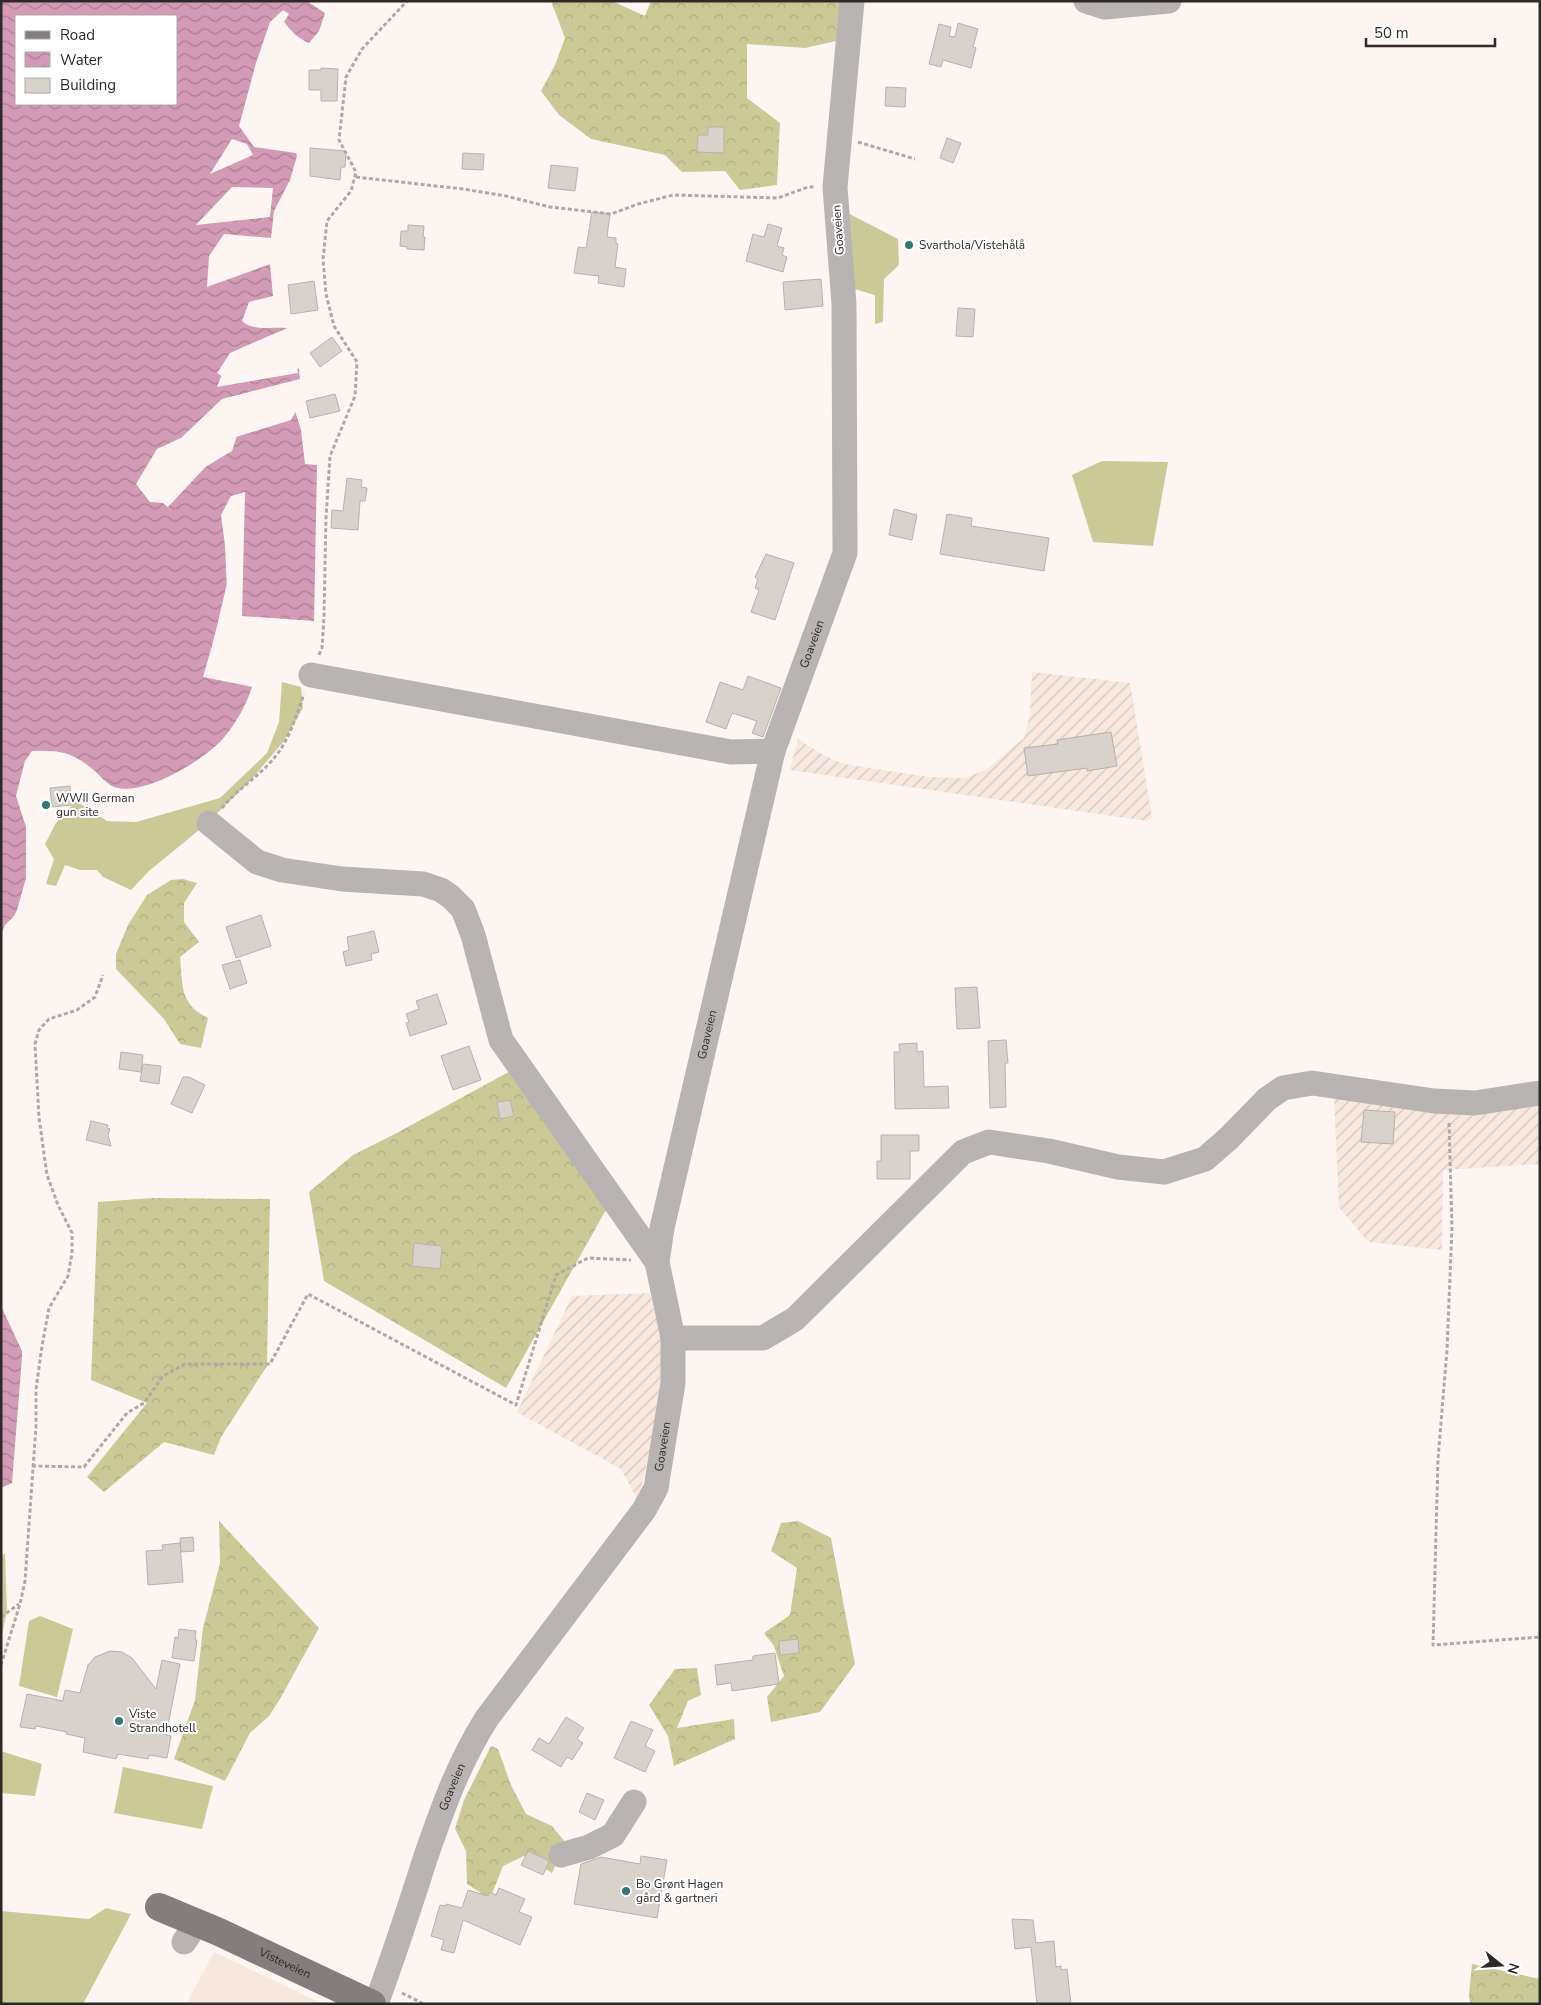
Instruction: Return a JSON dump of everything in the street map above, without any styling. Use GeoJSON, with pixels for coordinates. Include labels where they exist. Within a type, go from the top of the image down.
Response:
{"type":"FeatureCollection","features":[{"type":"Feature","properties":{"kind":"main road","name":"Visteveien"},"geometry":{"type":"LineString","coordinates":[[159,1907],[191,1932],[372,2004]]}},
{"type":"Feature","properties":{"kind":"street","name":"Goaveien"},"geometry":{"type":"LineString","coordinates":[[376,2004],[438,1823],[456,1774],[471,1743],[487,1718],[644,1510],[656,1488],[673,1383],[673,1338],[656,1262],[662,1228],[773,751],[846,553],[852,305],[835,186],[852,1]]}},
{"type":"Feature","properties":{"kind":"street"},"geometry":{"type":"LineString","coordinates":[[1086,1],[1105,7],[1169,1]]}},
{"type":"Feature","properties":{"kind":"street"},"geometry":{"type":"LineString","coordinates":[[311,675],[731,752],[773,751]]}},
{"type":"Feature","properties":{"kind":"street"},"geometry":{"type":"LineString","coordinates":[[209,823],[257,862],[282,870],[342,879],[422,884],[441,890],[450,897],[462,910],[473,935],[501,1040],[656,1262]]}},
{"type":"Feature","properties":{"kind":"street"},"geometry":{"type":"LineString","coordinates":[[673,1338],[763,1338],[795,1319],[962,1152],[989,1142],[1049,1151],[1118,1168],[1164,1172],[1205,1159],[1229,1138],[1267,1099],[1284,1088],[1312,1083],[1449,1102],[1475,1103],[1540,1093]]}},
{"type":"Feature","properties":{"kind":"street"},"geometry":{"type":"LineString","coordinates":[[561,1855],[589,1846],[613,1835],[634,1802]]}},
{"type":"Feature","properties":{"kind":"path"},"geometry":{"type":"LineString","coordinates":[[209,823],[230,798],[274,758],[289,736],[322,648],[330,456],[356,396],[357,362],[334,326],[326,294],[323,259],[327,221],[351,191],[356,177],[356,172],[338,140],[346,77],[362,49],[407,1]]}},
{"type":"Feature","properties":{"kind":"path"},"geometry":{"type":"LineString","coordinates":[[840,136],[915,159]]}},
{"type":"Feature","properties":{"kind":"path"},"geometry":{"type":"LineString","coordinates":[[356,177],[462,189],[550,206],[611,214],[638,204],[673,195],[778,198],[808,187],[835,186]]}},
{"type":"Feature","properties":{"kind":"path"},"geometry":{"type":"LineString","coordinates":[[1,1665],[20,1604],[25,1581],[36,1426],[36,1389],[42,1346],[49,1308],[68,1276],[72,1253],[72,1234],[58,1206],[47,1175],[39,1118],[35,1044],[39,1030],[49,1019],[77,1010],[95,997],[103,975]]}},
{"type":"Feature","properties":{"kind":"path"},"geometry":{"type":"LineString","coordinates":[[1449,1102],[1448,1150],[1452,1227],[1447,1350],[1438,1460],[1433,1645],[1540,1637]]}},
{"type":"Feature","properties":{"kind":"path"},"geometry":{"type":"LineString","coordinates":[[32,1466],[84,1467],[127,1413],[144,1403],[163,1376],[185,1364],[270,1364],[308,1294],[516,1405],[556,1276],[588,1258],[656,1262]]}},
{"type":"Feature","properties":{"kind":"path"},"geometry":{"type":"LineString","coordinates":[[1,1617],[20,1604]]}},
{"type":"Feature","properties":{"kind":"path"},"geometry":{"type":"LineString","coordinates":[[401,1992],[424,2004]]}},
{"type":"Feature","properties":{"kind":"shaded area"},"geometry":{"type":"Polygon","coordinates":[[[1032,672],[1130,683],[1152,818],[1147,821],[790,770],[798,739],[825,756],[844,764],[928,777],[964,778],[986,770],[1024,738],[1030,714],[1032,672]]]}},
{"type":"Feature","properties":{"kind":"shaded area"},"geometry":{"type":"Polygon","coordinates":[[[1334,1098],[1540,1102],[1540,1164],[1443,1170],[1442,1250],[1368,1242],[1339,1207],[1334,1098]]]}},
{"type":"Feature","properties":{"kind":"shaded area"},"geometry":{"type":"Polygon","coordinates":[[[650,1293],[662,1342],[660,1408],[638,1501],[621,1469],[517,1412],[572,1296],[650,1293]]]}},
{"type":"Feature","properties":{"kind":"shaded area"},"geometry":{"type":"Polygon","coordinates":[[[214,1952],[323,2004],[186,2004],[214,1952]]]}},
{"type":"Feature","properties":{"kind":"green space"},"geometry":{"type":"Polygon","coordinates":[[[551,1],[612,1],[645,16],[651,1],[845,1],[845,39],[805,48],[747,44],[747,98],[780,123],[777,185],[740,190],[725,171],[682,172],[665,155],[591,139],[559,115],[541,91],[555,65],[565,38],[551,1]]]}},
{"type":"Feature","properties":{"kind":"green space"},"geometry":{"type":"Polygon","coordinates":[[[842,210],[898,239],[899,265],[884,279],[883,322],[875,324],[875,295],[847,287],[842,210]]]}},
{"type":"Feature","properties":{"kind":"green space"},"geometry":{"type":"Polygon","coordinates":[[[1102,461],[1168,462],[1153,546],[1093,542],[1072,475],[1102,461]]]}},
{"type":"Feature","properties":{"kind":"green space"},"geometry":{"type":"Polygon","coordinates":[[[282,682],[301,687],[303,708],[284,741],[250,781],[204,826],[149,871],[131,890],[103,877],[97,870],[80,870],[65,865],[56,886],[46,884],[54,859],[45,844],[56,823],[76,801],[107,821],[136,822],[220,798],[267,753],[279,722],[282,682]]]}},
{"type":"Feature","properties":{"kind":"green space"},"geometry":{"type":"Polygon","coordinates":[[[183,879],[197,883],[184,903],[184,922],[199,942],[180,957],[184,993],[187,1000],[199,1013],[208,1018],[201,1048],[180,1044],[164,1019],[116,969],[116,954],[128,925],[147,895],[171,880],[183,879]]]}},
{"type":"Feature","properties":{"kind":"green space"},"geometry":{"type":"Polygon","coordinates":[[[516,1068],[611,1201],[506,1388],[324,1281],[309,1192],[353,1155],[516,1068]]]}},
{"type":"Feature","properties":{"kind":"green space"},"geometry":{"type":"Polygon","coordinates":[[[152,1198],[270,1199],[267,1366],[221,1437],[214,1455],[164,1442],[104,1492],[87,1477],[147,1403],[91,1380],[98,1202],[152,1198]]]}},
{"type":"Feature","properties":{"kind":"green space"},"geometry":{"type":"Polygon","coordinates":[[[219,1521],[319,1628],[280,1699],[269,1716],[250,1733],[225,1781],[174,1759],[195,1700],[203,1628],[220,1563],[219,1521]]]}},
{"type":"Feature","properties":{"kind":"green space"},"geometry":{"type":"Polygon","coordinates":[[[798,1521],[831,1538],[855,1664],[820,1712],[771,1722],[767,1697],[784,1676],[774,1646],[764,1633],[790,1615],[797,1568],[771,1551],[781,1523],[798,1521]]]}},
{"type":"Feature","properties":{"kind":"green space"},"geometry":{"type":"Polygon","coordinates":[[[5,1554],[7,1611],[1,1639],[1,1555],[5,1554]]]}},
{"type":"Feature","properties":{"kind":"green space"},"geometry":{"type":"Polygon","coordinates":[[[40,1616],[73,1629],[57,1697],[19,1686],[29,1621],[40,1616]]]}},
{"type":"Feature","properties":{"kind":"green space"},"geometry":{"type":"Polygon","coordinates":[[[697,1668],[701,1695],[688,1701],[677,1728],[734,1719],[735,1739],[674,1766],[668,1736],[649,1705],[675,1669],[697,1668]]]}},
{"type":"Feature","properties":{"kind":"green space"},"geometry":{"type":"Polygon","coordinates":[[[491,1746],[498,1749],[511,1785],[526,1814],[552,1826],[565,1842],[552,1873],[524,1856],[503,1866],[490,1899],[467,1884],[466,1851],[455,1829],[464,1800],[491,1746]]]}},
{"type":"Feature","properties":{"kind":"green space"},"geometry":{"type":"Polygon","coordinates":[[[1,1751],[42,1764],[35,1796],[1,1793],[1,1751]]]}},
{"type":"Feature","properties":{"kind":"green space"},"geometry":{"type":"Polygon","coordinates":[[[123,1767],[213,1786],[202,1829],[114,1813],[123,1767]]]}},
{"type":"Feature","properties":{"kind":"green space"},"geometry":{"type":"Polygon","coordinates":[[[106,1908],[131,1914],[83,2004],[1,2004],[1,1911],[89,1919],[106,1908]]]}},
{"type":"Feature","properties":{"kind":"green space"},"geometry":{"type":"Polygon","coordinates":[[[1472,1964],[1540,1979],[1540,2004],[1470,2004],[1472,1964]]]}},
{"type":"Feature","properties":{"kind":"water"},"geometry":{"type":"Polygon","coordinates":[[[1,1],[307,1],[325,13],[319,31],[309,43],[302,40],[284,22],[289,14],[283,10],[270,22],[256,63],[239,126],[254,147],[296,153],[297,156],[290,180],[274,211],[269,255],[273,296],[249,302],[242,321],[251,326],[263,328],[287,328],[230,353],[217,373],[224,378],[286,364],[299,369],[300,379],[222,399],[181,438],[157,449],[136,484],[150,502],[164,503],[202,469],[232,451],[241,423],[294,408],[301,430],[305,464],[317,465],[314,621],[242,616],[245,492],[231,496],[221,515],[229,575],[208,664],[254,681],[243,710],[226,735],[205,755],[173,774],[139,787],[124,789],[112,786],[95,771],[73,756],[51,751],[32,751],[25,761],[16,796],[26,827],[26,878],[17,910],[5,925],[1,934],[1,1]]]}},
{"type":"Feature","properties":{"kind":"water"},"geometry":{"type":"Polygon","coordinates":[[[1,1306],[22,1351],[22,1357],[12,1483],[1,1488],[1,1306]]]}},
{"type":"Feature","properties":{"kind":"pier"},"geometry":{"type":"Polygon","coordinates":[[[232,139],[247,144],[253,155],[210,174],[232,139]]]}},
{"type":"Feature","properties":{"kind":"pier"},"geometry":{"type":"Polygon","coordinates":[[[232,187],[273,188],[270,217],[196,225],[232,187]]]}},
{"type":"Feature","properties":{"kind":"pier"},"geometry":{"type":"Polygon","coordinates":[[[224,234],[271,238],[273,243],[273,263],[207,287],[209,256],[224,234]]]}},
{"type":"Feature","properties":{"kind":"pier"},"geometry":{"type":"Polygon","coordinates":[[[286,362],[297,366],[298,373],[217,387],[222,374],[286,362]]]}},
{"type":"Feature","properties":{"kind":"pier"},"geometry":{"type":"Polygon","coordinates":[[[295,406],[297,409],[291,420],[233,438],[240,421],[295,406]]]}},
{"type":"Feature","properties":{"kind":"pier"},"geometry":{"type":"Polygon","coordinates":[[[212,460],[168,507],[159,500],[164,501],[201,467],[212,460]]]}},
{"type":"Feature","properties":{"kind":"pier"},"geometry":{"type":"Polygon","coordinates":[[[224,520],[232,575],[211,663],[221,668],[253,672],[257,682],[253,687],[203,677],[227,593],[224,520]]]}},
{"type":"Feature","properties":{"kind":"building"},"geometry":{"type":"Polygon","coordinates":[[[958,23],[978,29],[973,47],[976,48],[971,68],[943,60],[941,67],[929,64],[939,24],[951,27],[949,36],[955,37],[958,23]]]}},
{"type":"Feature","properties":{"kind":"building"},"geometry":{"type":"Polygon","coordinates":[[[321,68],[338,69],[337,101],[321,101],[321,90],[309,90],[309,70],[321,70],[321,68]]]}},
{"type":"Feature","properties":{"kind":"building"},"geometry":{"type":"Polygon","coordinates":[[[886,87],[906,88],[905,107],[885,106],[886,87]]]}},
{"type":"Feature","properties":{"kind":"building"},"geometry":{"type":"Polygon","coordinates":[[[708,127],[724,127],[724,153],[697,152],[698,135],[708,135],[708,127]]]}},
{"type":"Feature","properties":{"kind":"building"},"geometry":{"type":"Polygon","coordinates":[[[947,138],[961,143],[953,163],[940,158],[947,138]]]}},
{"type":"Feature","properties":{"kind":"building"},"geometry":{"type":"Polygon","coordinates":[[[310,148],[346,151],[345,167],[341,167],[340,180],[310,176],[310,148]]]}},
{"type":"Feature","properties":{"kind":"building"},"geometry":{"type":"Polygon","coordinates":[[[463,153],[484,154],[483,170],[462,169],[463,153]]]}},
{"type":"Feature","properties":{"kind":"building"},"geometry":{"type":"Polygon","coordinates":[[[551,165],[578,168],[575,191],[548,188],[551,165]]]}},
{"type":"Feature","properties":{"kind":"building"},"geometry":{"type":"Polygon","coordinates":[[[592,212],[610,214],[607,237],[616,238],[616,243],[618,244],[615,267],[626,269],[624,287],[598,283],[599,276],[574,273],[578,247],[586,248],[592,212]]]}},
{"type":"Feature","properties":{"kind":"building"},"geometry":{"type":"Polygon","coordinates":[[[768,224],[782,228],[777,246],[784,248],[782,255],[787,257],[783,272],[746,261],[753,234],[764,237],[768,224]]]}},
{"type":"Feature","properties":{"kind":"building"},"geometry":{"type":"Polygon","coordinates":[[[408,225],[424,226],[424,250],[407,249],[407,247],[400,246],[401,231],[408,231],[408,225]]]}},
{"type":"Feature","properties":{"kind":"building"},"geometry":{"type":"Polygon","coordinates":[[[821,279],[823,306],[785,310],[783,282],[821,279]]]}},
{"type":"Feature","properties":{"kind":"building"},"geometry":{"type":"Polygon","coordinates":[[[314,281],[318,310],[291,314],[288,285],[314,281]]]}},
{"type":"Feature","properties":{"kind":"building"},"geometry":{"type":"Polygon","coordinates":[[[958,308],[975,309],[973,337],[956,336],[958,308]]]}},
{"type":"Feature","properties":{"kind":"building"},"geometry":{"type":"Polygon","coordinates":[[[332,337],[342,351],[320,367],[310,353],[332,337]]]}},
{"type":"Feature","properties":{"kind":"building"},"geometry":{"type":"Polygon","coordinates":[[[335,394],[340,411],[310,418],[306,401],[335,394]]]}},
{"type":"Feature","properties":{"kind":"building"},"geometry":{"type":"Polygon","coordinates":[[[347,478],[362,480],[361,487],[367,488],[365,501],[360,501],[358,530],[331,528],[332,510],[343,511],[347,478]]]}},
{"type":"Feature","properties":{"kind":"building"},"geometry":{"type":"Polygon","coordinates":[[[894,509],[917,515],[912,540],[889,535],[894,509]]]}},
{"type":"Feature","properties":{"kind":"building"},"geometry":{"type":"Polygon","coordinates":[[[947,514],[972,518],[971,526],[1049,538],[1044,571],[940,554],[947,514]]]}},
{"type":"Feature","properties":{"kind":"building"},"geometry":{"type":"Polygon","coordinates":[[[766,554],[794,563],[775,620],[751,612],[759,590],[755,588],[758,579],[755,577],[766,554]]]}},
{"type":"Feature","properties":{"kind":"building"},"geometry":{"type":"Polygon","coordinates":[[[748,676],[781,688],[763,737],[752,733],[757,721],[732,713],[726,729],[706,722],[720,682],[743,690],[748,676]]]}},
{"type":"Feature","properties":{"kind":"building"},"geometry":{"type":"Polygon","coordinates":[[[1111,732],[1117,766],[1087,771],[1087,768],[1028,776],[1024,748],[1058,744],[1057,740],[1111,732]]]}},
{"type":"Feature","properties":{"kind":"building"},"geometry":{"type":"Polygon","coordinates":[[[70,786],[72,805],[52,807],[50,788],[70,786]]]}},
{"type":"Feature","properties":{"kind":"building"},"geometry":{"type":"Polygon","coordinates":[[[261,915],[271,946],[236,958],[226,927],[261,915]]]}},
{"type":"Feature","properties":{"kind":"building"},"geometry":{"type":"Polygon","coordinates":[[[374,931],[379,952],[371,954],[372,960],[346,966],[343,952],[349,950],[347,937],[374,931]]]}},
{"type":"Feature","properties":{"kind":"building"},"geometry":{"type":"Polygon","coordinates":[[[240,960],[247,983],[230,989],[222,965],[240,960]]]}},
{"type":"Feature","properties":{"kind":"building"},"geometry":{"type":"Polygon","coordinates":[[[977,987],[980,1028],[957,1029],[955,988],[977,987]]]}},
{"type":"Feature","properties":{"kind":"building"},"geometry":{"type":"Polygon","coordinates":[[[437,994],[447,1024],[410,1036],[406,1023],[409,1022],[406,1014],[419,1009],[416,1001],[437,994]]]}},
{"type":"Feature","properties":{"kind":"building"},"geometry":{"type":"Polygon","coordinates":[[[1006,1040],[1008,1063],[1005,1063],[1006,1107],[990,1108],[988,1041],[1006,1040]]]}},
{"type":"Feature","properties":{"kind":"building"},"geometry":{"type":"Polygon","coordinates":[[[917,1043],[917,1052],[923,1051],[924,1087],[948,1086],[949,1108],[895,1109],[894,1052],[900,1052],[899,1044],[917,1043]]]}},
{"type":"Feature","properties":{"kind":"building"},"geometry":{"type":"Polygon","coordinates":[[[469,1046],[481,1080],[453,1090],[441,1056],[469,1046]]]}},
{"type":"Feature","properties":{"kind":"building"},"geometry":{"type":"Polygon","coordinates":[[[121,1052],[143,1055],[141,1072],[119,1069],[121,1052]]]}},
{"type":"Feature","properties":{"kind":"building"},"geometry":{"type":"Polygon","coordinates":[[[143,1064],[161,1066],[159,1084],[140,1081],[143,1064]]]}},
{"type":"Feature","properties":{"kind":"building"},"geometry":{"type":"Polygon","coordinates":[[[183,1077],[189,1077],[205,1085],[192,1113],[171,1104],[183,1077]]]}},
{"type":"Feature","properties":{"kind":"building"},"geometry":{"type":"Polygon","coordinates":[[[510,1100],[514,1116],[500,1119],[497,1102],[510,1100]]]}},
{"type":"Feature","properties":{"kind":"building"},"geometry":{"type":"Polygon","coordinates":[[[1364,1110],[1395,1112],[1393,1144],[1361,1142],[1364,1110]]]}},
{"type":"Feature","properties":{"kind":"building"},"geometry":{"type":"Polygon","coordinates":[[[91,1121],[108,1125],[111,1146],[86,1140],[91,1121]]]}},
{"type":"Feature","properties":{"kind":"building"},"geometry":{"type":"Polygon","coordinates":[[[881,1135],[919,1135],[919,1151],[910,1151],[910,1179],[877,1179],[877,1161],[881,1161],[881,1135]]]}},
{"type":"Feature","properties":{"kind":"building"},"geometry":{"type":"Polygon","coordinates":[[[414,1243],[442,1246],[440,1269],[412,1266],[414,1243]]]}},
{"type":"Feature","properties":{"kind":"building"},"geometry":{"type":"Polygon","coordinates":[[[193,1537],[194,1551],[181,1552],[180,1538],[193,1537]]]}},
{"type":"Feature","properties":{"kind":"building"},"geometry":{"type":"Polygon","coordinates":[[[180,1543],[183,1582],[148,1585],[146,1551],[163,1550],[162,1545],[180,1543]]]}},
{"type":"Feature","properties":{"kind":"building"},"geometry":{"type":"Polygon","coordinates":[[[179,1629],[196,1631],[195,1640],[197,1640],[194,1661],[172,1658],[175,1637],[178,1638],[179,1629]]]}},
{"type":"Feature","properties":{"kind":"building"},"geometry":{"type":"Polygon","coordinates":[[[798,1639],[799,1653],[780,1655],[779,1641],[798,1639]]]}},
{"type":"Feature","properties":{"kind":"building"},"geometry":{"type":"Polygon","coordinates":[[[110,1651],[122,1652],[132,1658],[156,1689],[162,1660],[180,1664],[166,1735],[171,1736],[167,1758],[149,1755],[148,1759],[118,1754],[116,1759],[83,1752],[85,1738],[66,1734],[67,1732],[36,1726],[35,1729],[20,1727],[27,1694],[63,1701],[65,1690],[80,1693],[88,1665],[95,1657],[110,1651]]]}},
{"type":"Feature","properties":{"kind":"building"},"geometry":{"type":"Polygon","coordinates":[[[775,1653],[779,1684],[732,1691],[731,1683],[717,1685],[715,1665],[753,1660],[753,1656],[775,1653]]]}},
{"type":"Feature","properties":{"kind":"building"},"geometry":{"type":"Polygon","coordinates":[[[566,1717],[584,1728],[577,1739],[583,1743],[572,1760],[567,1757],[561,1767],[532,1750],[539,1738],[549,1744],[566,1717]]]}},
{"type":"Feature","properties":{"kind":"building"},"geometry":{"type":"Polygon","coordinates":[[[631,1721],[653,1730],[645,1746],[655,1751],[645,1772],[614,1758],[631,1721]]]}},
{"type":"Feature","properties":{"kind":"building"},"geometry":{"type":"Polygon","coordinates":[[[587,1793],[604,1800],[595,1820],[579,1812],[587,1793]]]}},
{"type":"Feature","properties":{"kind":"building"},"geometry":{"type":"Polygon","coordinates":[[[528,1851],[548,1860],[549,1862],[543,1875],[521,1865],[528,1851]]]}},
{"type":"Feature","properties":{"kind":"building"},"geometry":{"type":"Polygon","coordinates":[[[641,1856],[667,1860],[657,1918],[574,1904],[581,1864],[601,1857],[640,1864],[641,1856]]]}},
{"type":"Feature","properties":{"kind":"building"},"geometry":{"type":"Polygon","coordinates":[[[499,1888],[525,1899],[519,1912],[532,1917],[520,1945],[463,1920],[454,1953],[441,1950],[444,1940],[431,1936],[440,1905],[446,1906],[446,1904],[462,1908],[468,1890],[488,1896],[489,1892],[496,1895],[499,1888]]]}},
{"type":"Feature","properties":{"kind":"building"},"geometry":{"type":"Polygon","coordinates":[[[1012,1919],[1033,1920],[1036,1943],[1054,1941],[1056,1967],[1061,1966],[1061,1970],[1067,1969],[1071,2004],[1037,2004],[1031,1947],[1015,1949],[1012,1919]]]}},
{"type":"Feature","properties":{"kind":"place","name":"Svarthola/Vistehålå"},"geometry":{"type":"Point","coordinates":[909,245]}},
{"type":"Feature","properties":{"kind":"place","name":"WWII German gun site"},"geometry":{"type":"Point","coordinates":[46,805]}},
{"type":"Feature","properties":{"kind":"place","name":"Viste Strandhotell"},"geometry":{"type":"Point","coordinates":[119,1721]}},
{"type":"Feature","properties":{"kind":"place","name":"Bo Grønt Hagen gård & gartneri"},"geometry":{"type":"Point","coordinates":[626,1891]}}]}
